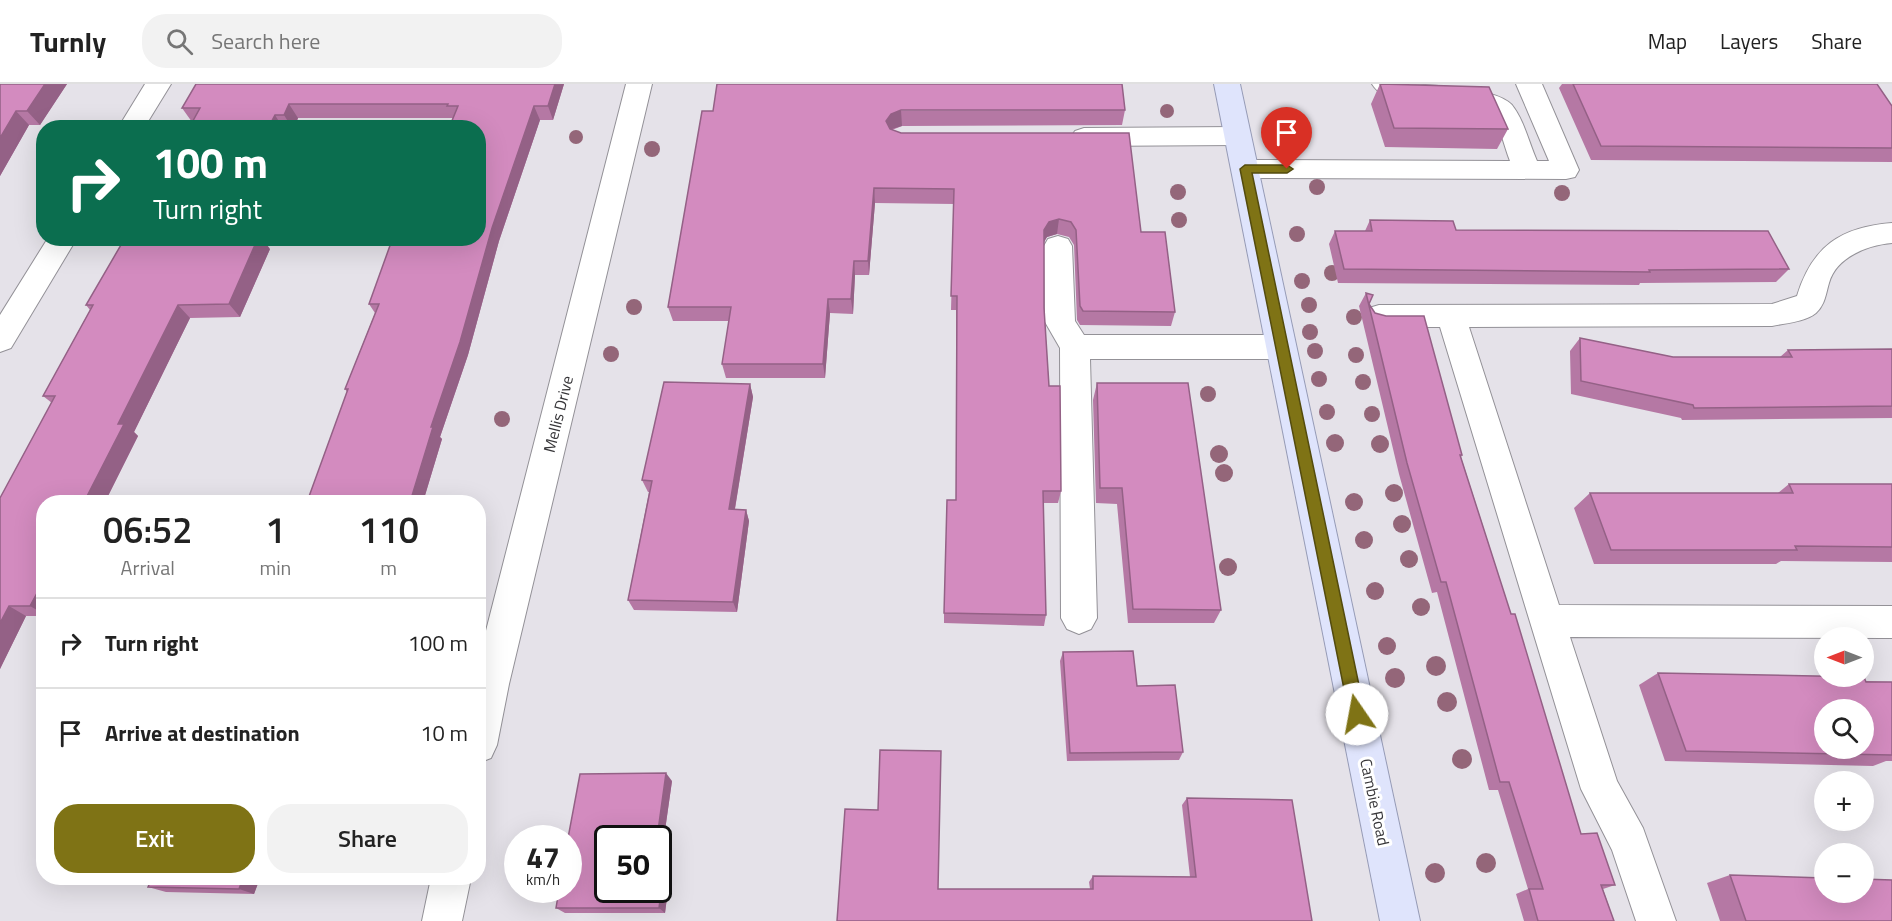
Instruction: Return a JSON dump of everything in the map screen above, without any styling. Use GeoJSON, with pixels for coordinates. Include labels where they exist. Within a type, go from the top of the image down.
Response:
{"type":"FeatureCollection","features":[{"type":"Feature","properties":{"kind":"main road","name":"Cambie Road"},"geometry":{"type":"LineString","coordinates":[[1227,84],[1400,921]]}},
{"type":"Feature","properties":{"kind":"street"},"geometry":{"type":"LineString","coordinates":[[136,120],[158,84]]}},
{"type":"Feature","properties":{"kind":"street","name":"Mellis Drive"},"geometry":{"type":"LineString","coordinates":[[486,707],[639,84]]}},
{"type":"Feature","properties":{"kind":"street"},"geometry":{"type":"LineString","coordinates":[[1385,84],[1401,93],[1481,95],[1497,103],[1503,110],[1527,170]]}},
{"type":"Feature","properties":{"kind":"street"},"geometry":{"type":"LineString","coordinates":[[1245,169],[1566,170],[1528,84]]}},
{"type":"Feature","properties":{"kind":"street"},"geometry":{"type":"LineString","coordinates":[[1056,137],[1238,136]]}},
{"type":"Feature","properties":{"kind":"street"},"geometry":{"type":"LineString","coordinates":[[1378,316],[1772,315],[1805,305],[1811,299],[1817,275],[1836,252],[1860,239],[1881,233],[1892,233]]}},
{"type":"Feature","properties":{"kind":"street"},"geometry":{"type":"LineString","coordinates":[[0,340],[58,246]]}},
{"type":"Feature","properties":{"kind":"street"},"geometry":{"type":"LineString","coordinates":[[1058,246],[1060,322],[1076,347],[1079,618]]}},
{"type":"Feature","properties":{"kind":"street"},"geometry":{"type":"LineString","coordinates":[[1451,316],[1600,789],[1629,842],[1656,921]]}},
{"type":"Feature","properties":{"kind":"street"},"geometry":{"type":"LineString","coordinates":[[1076,347],[1280,347]]}},
{"type":"Feature","properties":{"kind":"street"},"geometry":{"type":"LineString","coordinates":[[1547,621],[1892,622]]}},
{"type":"Feature","properties":{"kind":"street"},"geometry":{"type":"LineString","coordinates":[[442,921],[450,885]]}},
{"type":"Feature","properties":{"kind":"building"},"geometry":{"type":"Polygon","coordinates":[[[0,84],[45,84],[27,111],[16,111],[0,138],[0,84]]]}},
{"type":"Feature","properties":{"kind":"building"},"geometry":{"type":"Polygon","coordinates":[[[196,84],[555,84],[548,106],[534,106],[492,228],[460,342],[431,427],[433,427],[412,495],[310,495],[348,389],[345,389],[379,304],[369,304],[390,246],[486,246],[486,120],[452,120],[458,106],[447,106],[448,104],[289,104],[284,115],[275,115],[272,120],[193,120],[200,108],[182,108],[196,84]]]}},
{"type":"Feature","properties":{"kind":"building"},"geometry":{"type":"Polygon","coordinates":[[[717,84],[1122,84],[1125,110],[901,110],[891,114],[886,121],[890,129],[901,133],[1129,133],[1141,232],[1165,232],[1175,312],[1083,311],[1080,306],[1076,230],[1071,222],[1059,219],[1049,222],[1044,230],[1044,308],[1049,386],[1060,386],[1061,491],[1043,491],[1046,615],[944,613],[947,500],[956,500],[957,296],[951,296],[954,189],[874,188],[868,261],[854,261],[851,299],[828,299],[823,364],[722,364],[731,307],[668,307],[702,111],[713,111],[717,84]]]}},
{"type":"Feature","properties":{"kind":"building"},"geometry":{"type":"Polygon","coordinates":[[[1380,84],[1489,87],[1508,129],[1394,128],[1380,84]]]}},
{"type":"Feature","properties":{"kind":"building"},"geometry":{"type":"Polygon","coordinates":[[[1573,84],[1877,84],[1892,106],[1892,148],[1601,146],[1573,84]]]}},
{"type":"Feature","properties":{"kind":"building"},"geometry":{"type":"Polygon","coordinates":[[[1370,220],[1453,221],[1456,230],[1768,231],[1789,269],[1649,270],[1650,272],[1344,269],[1335,231],[1372,231],[1370,220]]]}},
{"type":"Feature","properties":{"kind":"building"},"geometry":{"type":"Polygon","coordinates":[[[120,246],[254,246],[229,304],[178,305],[118,424],[124,424],[88,495],[36,495],[36,595],[30,606],[9,606],[0,623],[0,498],[55,396],[43,396],[93,305],[86,305],[120,246]]]}},
{"type":"Feature","properties":{"kind":"building"},"geometry":{"type":"Polygon","coordinates":[[[1366,293],[1373,295],[1369,304],[1375,313],[1386,316],[1424,316],[1462,455],[1460,455],[1511,614],[1515,614],[1581,834],[1597,833],[1615,885],[1601,885],[1614,921],[1538,921],[1529,889],[1543,889],[1509,782],[1500,782],[1446,582],[1441,582],[1407,463],[1366,293]]]}},
{"type":"Feature","properties":{"kind":"building"},"geometry":{"type":"Polygon","coordinates":[[[1580,338],[1673,357],[1792,357],[1788,350],[1892,349],[1892,406],[1694,408],[1693,405],[1581,381],[1580,338]]]}},
{"type":"Feature","properties":{"kind":"building"},"geometry":{"type":"Polygon","coordinates":[[[664,382],[750,384],[729,509],[746,510],[733,602],[628,600],[652,481],[642,480],[664,382]]]}},
{"type":"Feature","properties":{"kind":"building"},"geometry":{"type":"Polygon","coordinates":[[[1097,383],[1188,383],[1221,610],[1133,609],[1122,488],[1100,488],[1097,383]]]}},
{"type":"Feature","properties":{"kind":"building"},"geometry":{"type":"Polygon","coordinates":[[[1789,484],[1892,484],[1892,547],[1795,546],[1797,550],[1611,550],[1590,493],[1793,493],[1789,484]]]}},
{"type":"Feature","properties":{"kind":"building"},"geometry":{"type":"Polygon","coordinates":[[[1133,651],[1137,686],[1175,685],[1183,752],[1070,753],[1063,652],[1133,651]]]}},
{"type":"Feature","properties":{"kind":"building"},"geometry":{"type":"Polygon","coordinates":[[[1658,673],[1814,676],[1814,687],[1874,687],[1874,682],[1892,682],[1892,755],[1874,755],[1874,699],[1814,699],[1814,753],[1686,751],[1658,673]]]}},
{"type":"Feature","properties":{"kind":"building"},"geometry":{"type":"Polygon","coordinates":[[[880,750],[941,751],[938,889],[1093,889],[1093,876],[1196,877],[1187,798],[1292,800],[1312,921],[837,921],[845,809],[878,810],[880,750]]]}},
{"type":"Feature","properties":{"kind":"building"},"geometry":{"type":"Polygon","coordinates":[[[666,773],[659,825],[594,825],[594,903],[660,903],[659,908],[556,908],[557,903],[582,903],[582,825],[570,825],[580,774],[666,773]]]}},
{"type":"Feature","properties":{"kind":"building"},"geometry":{"type":"Polygon","coordinates":[[[1730,875],[1814,878],[1814,903],[1874,903],[1874,879],[1892,880],[1892,921],[1746,921],[1730,875]]]}},
{"type":"Feature","properties":{"kind":"building"},"geometry":{"type":"Polygon","coordinates":[[[149,885],[240,885],[239,889],[148,887],[149,885]]]}},
{"type":"Feature","properties":{"kind":"route"},"geometry":{"type":"LineString","coordinates":[[1287,169],[1245,169],[1357,714]]}}]}
